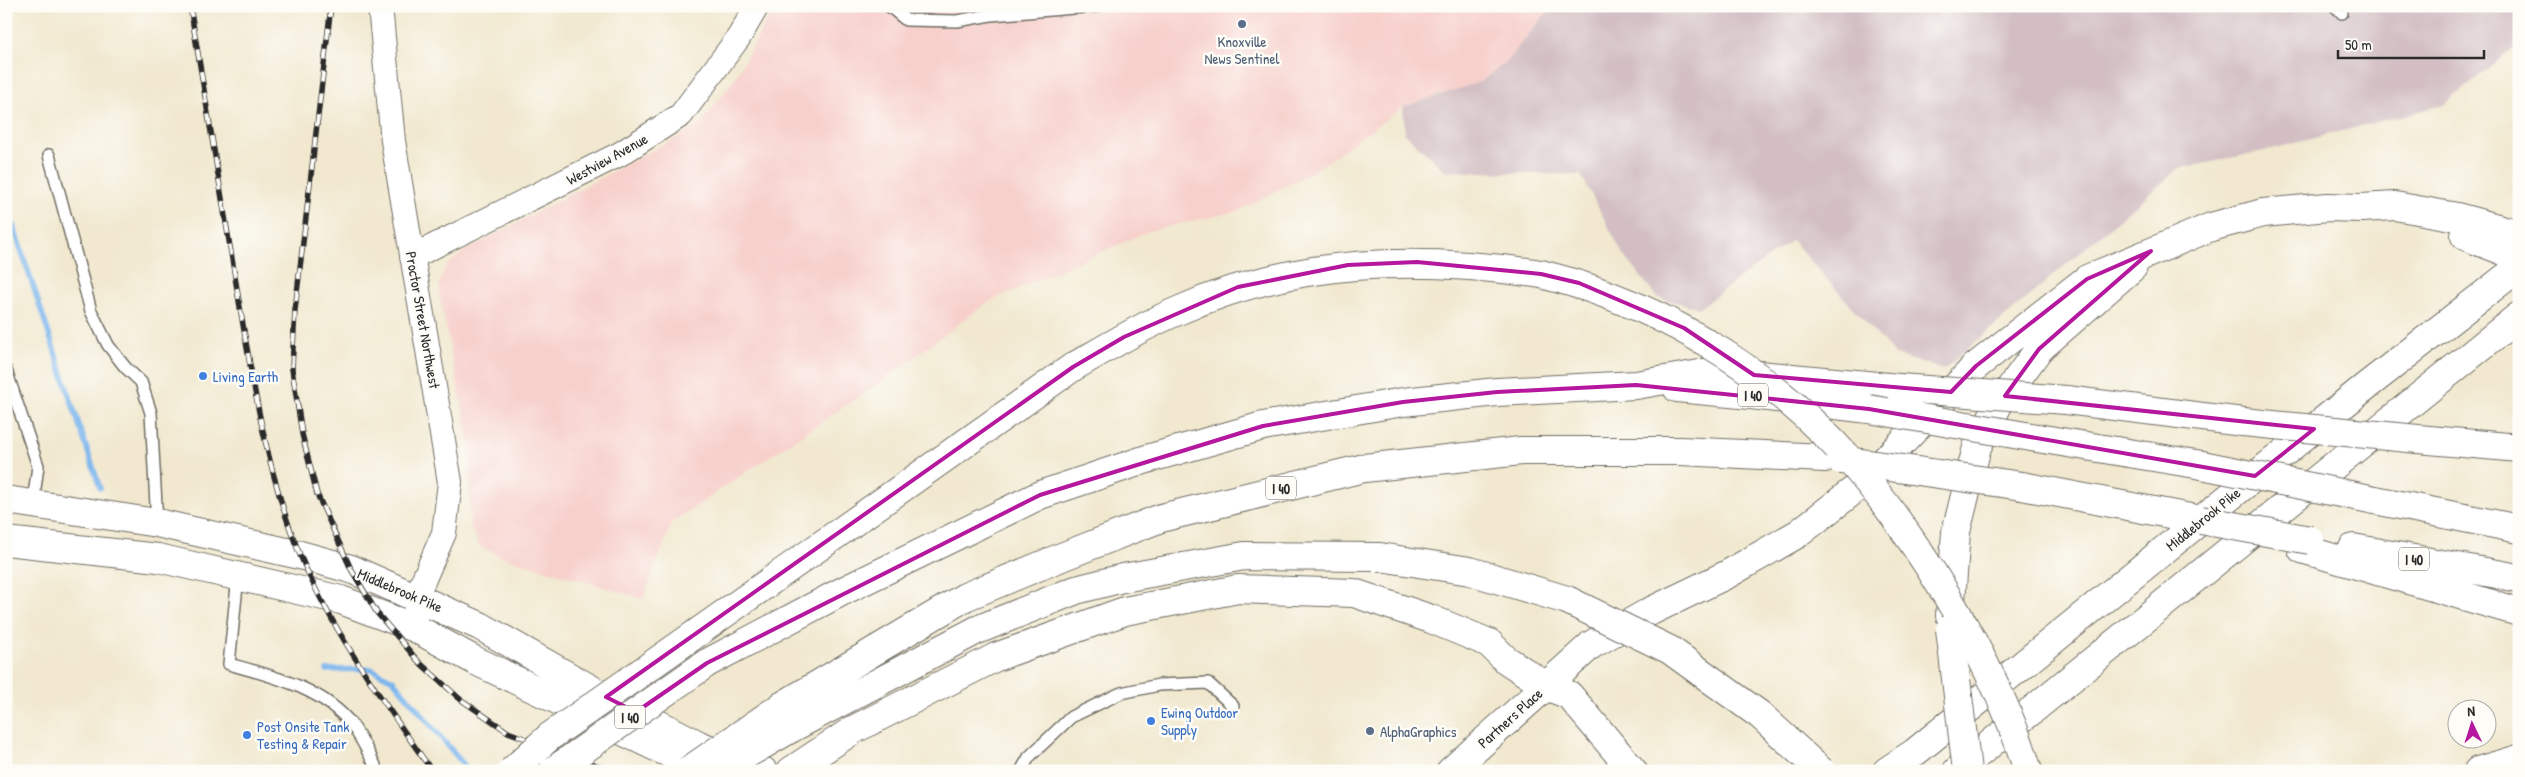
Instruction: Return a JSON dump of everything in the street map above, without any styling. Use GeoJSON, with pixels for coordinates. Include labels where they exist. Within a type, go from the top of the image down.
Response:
{"type":"FeatureCollection","features":[{"type":"Feature","properties":{"kind":"main road","name":"Partners Place"},"geometry":{"type":"LineString","coordinates":[[1451,771],[1591,645],[1651,611],[1728,574],[1799,533],[1863,483],[1976,366],[2087,279],[2211,227],[2263,213],[2328,207],[2362,208],[2395,206],[2450,223]]}},
{"type":"Feature","properties":{"kind":"main road"},"geometry":{"type":"LineString","coordinates":[[2450,223],[2519,234]]}},
{"type":"Feature","properties":{"kind":"main road"},"geometry":{"type":"LineString","coordinates":[[2450,223],[2519,257]]}},
{"type":"Feature","properties":{"kind":"main road"},"geometry":{"type":"LineString","coordinates":[[1967,771],[1950,629],[1956,532],[1977,447],[1998,405],[2039,348],[2151,251]]}},
{"type":"Feature","properties":{"kind":"main road"},"geometry":{"type":"LineString","coordinates":[[512,771],[549,738],[697,633],[1073,368],[1124,337],[1180,309],[1238,287],[1292,274],[1348,265],[1417,262],[1493,267],[1541,274],[1578,283],[1684,328],[1772,387],[1821,431],[1871,486],[1916,545],[1966,628],[1996,690],[2028,771]]}},
{"type":"Feature","properties":{"kind":"main road","name":"Middlebrook Pike"},"geometry":{"type":"LineString","coordinates":[[1888,771],[1914,753],[2360,391],[2519,267]]}},
{"type":"Feature","properties":{"kind":"main road"},"geometry":{"type":"LineString","coordinates":[[1957,771],[2519,316]]}},
{"type":"Feature","properties":{"kind":"main road"},"geometry":{"type":"LineString","coordinates":[[1636,385],[1717,371],[1899,388],[2066,400],[2243,422],[2519,448]]}},
{"type":"Feature","properties":{"kind":"main road","name":"I 40"},"geometry":{"type":"LineString","coordinates":[[553,771],[707,663],[843,591],[1040,495],[1147,459],[1263,426],[1403,402],[1497,392],[1636,385],[1751,395],[1870,409],[2202,465],[2519,529]]}},
{"type":"Feature","properties":{"kind":"main road","name":"I 40"},"geometry":{"type":"LineString","coordinates":[[688,771],[786,717],[965,597],[1161,518],[1364,468],[1521,451],[1680,451],[1825,458],[2022,486],[2202,520],[2306,544],[2519,578]]}},
{"type":"Feature","properties":{"kind":"main road","name":"Middlebrook Pike"},"geometry":{"type":"LineString","coordinates":[[6,500],[158,523],[300,554],[351,569],[480,626],[596,692],[699,745],[763,771]]}},
{"type":"Feature","properties":{"kind":"main road"},"geometry":{"type":"LineString","coordinates":[[6,525],[25,527],[30,522],[33,503]]}},
{"type":"Feature","properties":{"kind":"main road","name":"Middlebrook Pike"},"geometry":{"type":"LineString","coordinates":[[6,541],[158,558],[341,600],[415,628],[474,660],[706,771]]}},
{"type":"Feature","properties":{"kind":"main road"},"geometry":{"type":"LineString","coordinates":[[2306,544],[2519,612]]}},
{"type":"Feature","properties":{"kind":"main road"},"geometry":{"type":"LineString","coordinates":[[718,771],[786,717],[977,630],[1076,590],[1122,578],[1244,556],[1380,557],[1470,571],[1567,600],[1670,650],[1760,715],[1821,771]]}},
{"type":"Feature","properties":{"kind":"main road"},"geometry":{"type":"LineString","coordinates":[[790,771],[853,730],[996,657],[1125,611],[1238,589],[1354,594],[1431,619],[1490,643],[1505,659],[1546,686],[1569,695],[1633,771]]}},
{"type":"Feature","properties":{"kind":"main road"},"geometry":{"type":"LineString","coordinates":[[2478,771],[2519,759]]}},
{"type":"Feature","properties":{"kind":"street","name":"Proctor Street Northwest"},"geometry":{"type":"LineString","coordinates":[[380,6],[393,141],[450,482],[444,533],[416,597],[415,628]]}},
{"type":"Feature","properties":{"kind":"street","name":"Westview Avenue"},"geometry":{"type":"LineString","coordinates":[[412,257],[586,172],[620,154],[681,115],[739,37],[757,6]]}},
{"type":"Feature","properties":{"kind":"lane"},"geometry":{"type":"LineString","coordinates":[[888,6],[906,20],[957,21],[991,15],[1097,6]]}},
{"type":"Feature","properties":{"kind":"lane"},"geometry":{"type":"LineString","coordinates":[[49,155],[91,311],[108,345],[126,368],[141,382],[150,413],[158,523]]}},
{"type":"Feature","properties":{"kind":"lane"},"geometry":{"type":"LineString","coordinates":[[7,374],[38,466],[33,503]]}},
{"type":"Feature","properties":{"kind":"lane"},"geometry":{"type":"LineString","coordinates":[[238,576],[229,664],[295,685],[331,705],[352,726],[376,766]]}},
{"type":"Feature","properties":{"kind":"lane"},"geometry":{"type":"LineString","coordinates":[[1021,771],[1028,758],[1071,718],[1121,693],[1159,685],[1208,683],[1233,706]]}},
{"type":"Feature","properties":{"kind":"highlighted area"},"geometry":{"type":"Polygon","coordinates":[[[2151,251],[2039,349],[2005,396],[2314,429],[2255,476],[1869,409],[1636,385],[1497,392],[1403,402],[1263,426],[1040,495],[707,663],[636,712],[606,697],[1073,367],[1124,337],[1238,287],[1348,265],[1417,262],[1541,274],[1579,283],[1684,328],[1754,375],[1951,392],[1976,366],[2087,279],[2151,251]]]}},
{"type":"Feature","properties":{"kind":"shaded area"},"geometry":{"type":"Polygon","coordinates":[[[775,6],[1552,6],[1505,63],[1480,82],[1403,107],[1314,171],[1238,211],[1149,231],[988,302],[878,384],[672,522],[643,599],[500,556],[479,545],[470,525],[470,445],[440,299],[439,284],[446,266],[466,250],[700,125],[735,78],[775,6]]]}},
{"type":"Feature","properties":{"kind":"shaded area"},"geometry":{"type":"Polygon","coordinates":[[[1552,6],[2519,6],[2519,44],[2443,105],[2264,151],[2178,169],[1944,369],[1895,355],[1792,240],[1699,308],[1658,298],[1623,254],[1581,175],[1445,171],[1405,134],[1403,107],[1480,82],[1505,63],[1552,6]]]}},
{"type":"Feature","properties":{"kind":"waterway"},"geometry":{"type":"LineString","coordinates":[[6,204],[100,488]]}},
{"type":"Feature","properties":{"kind":"waterway"},"geometry":{"type":"LineString","coordinates":[[327,670],[371,669],[393,680],[469,771]]}},
{"type":"Feature","properties":{"kind":"railway"},"geometry":{"type":"LineString","coordinates":[[190,6],[254,389],[269,458],[288,524],[313,584],[328,612],[360,666],[432,771]]}},
{"type":"Feature","properties":{"kind":"railway"},"geometry":{"type":"LineString","coordinates":[[331,6],[295,310],[292,369],[302,434],[317,494],[351,569],[377,613],[419,662],[460,699],[508,732],[612,771]]}},
{"type":"Feature","properties":{"kind":"place","name":"Knoxville News Sentinel"},"geometry":{"type":"Point","coordinates":[1242,24]}},
{"type":"Feature","properties":{"kind":"place","name":"Living Earth"},"geometry":{"type":"Point","coordinates":[203,376]}},
{"type":"Feature","properties":{"kind":"place","name":"Ewing Outdoor Supply"},"geometry":{"type":"Point","coordinates":[1151,721]}},
{"type":"Feature","properties":{"kind":"place","name":"AlphaGraphics"},"geometry":{"type":"Point","coordinates":[1370,731]}},
{"type":"Feature","properties":{"kind":"place","name":"Post Onsite Tank Testing & Repair"},"geometry":{"type":"Point","coordinates":[247,735]}}]}
